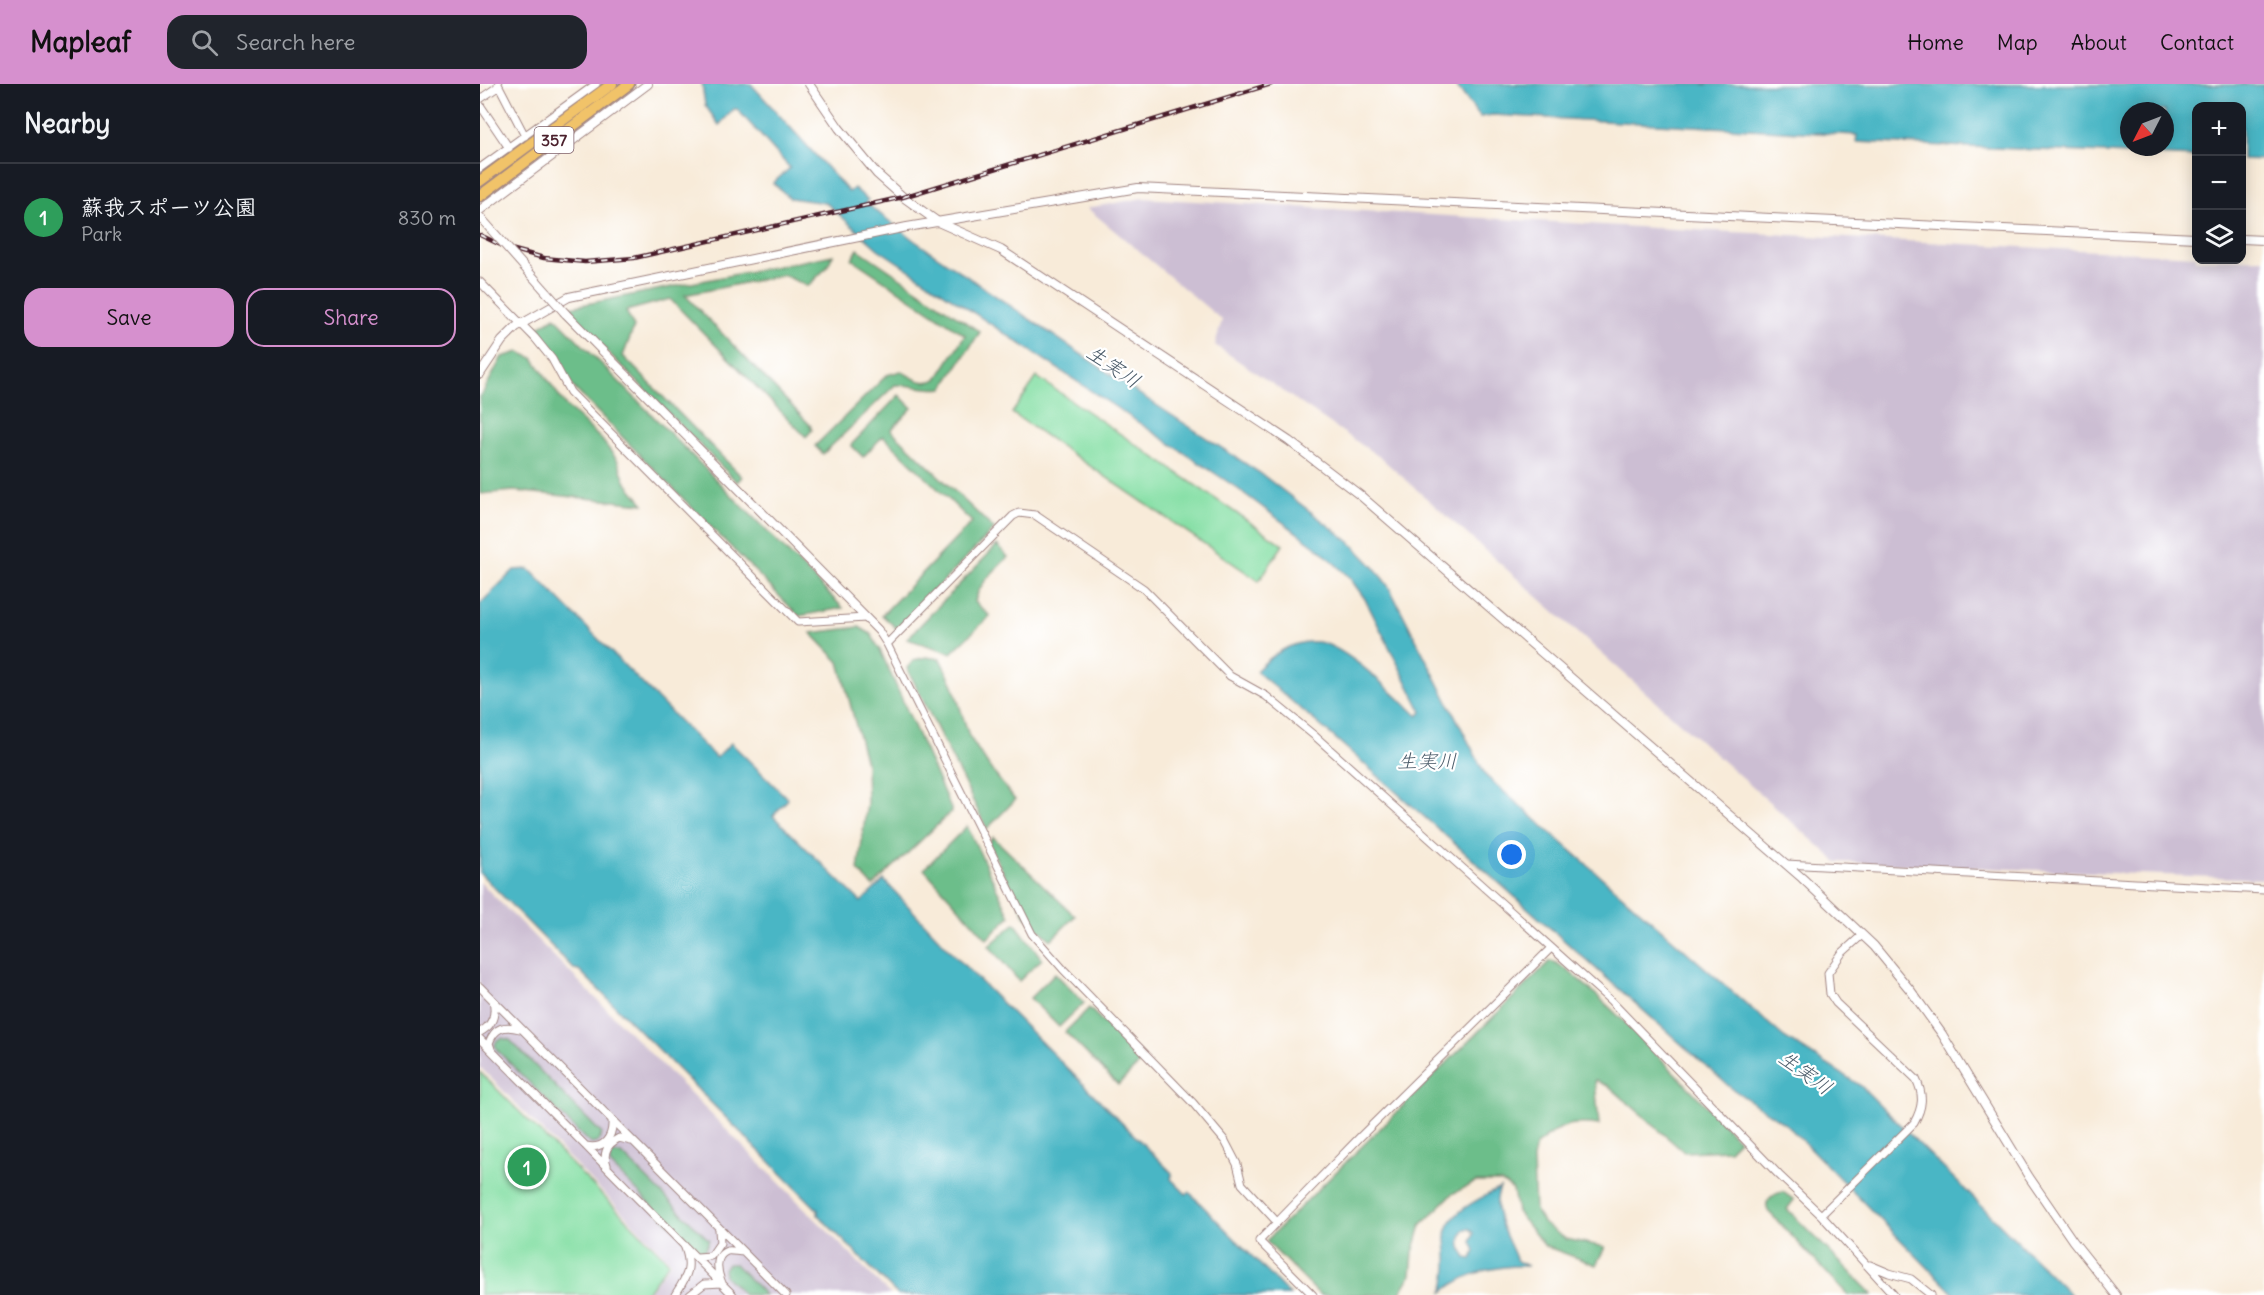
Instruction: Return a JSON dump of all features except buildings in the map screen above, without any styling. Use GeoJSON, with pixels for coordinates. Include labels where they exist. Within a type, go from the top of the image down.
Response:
{"type":"FeatureCollection","features":[{"type":"Feature","properties":{"kind":"highway","name":"357"},"geometry":{"type":"LineString","coordinates":[[480,181],[612,84]]}},
{"type":"Feature","properties":{"kind":"highway","name":"357"},"geometry":{"type":"LineString","coordinates":[[480,196],[629,84]]}},
{"type":"Feature","properties":{"kind":"street"},"geometry":{"type":"LineString","coordinates":[[480,168],[596,84]]}},
{"type":"Feature","properties":{"kind":"street"},"geometry":{"type":"LineString","coordinates":[[480,210],[648,84]]}},
{"type":"Feature","properties":{"kind":"street"},"geometry":{"type":"LineString","coordinates":[[809,84],[839,128],[877,174],[903,197],[938,222],[1001,250],[1289,441],[1361,495],[1786,864],[1874,946],[1911,991],[1942,1034],[2029,1177],[2073,1241],[2116,1295]]}},
{"type":"Feature","properties":{"kind":"street"},"geometry":{"type":"LineString","coordinates":[[480,99],[498,85],[525,136]]}},
{"type":"Feature","properties":{"kind":"street"},"geometry":{"type":"LineString","coordinates":[[480,105],[508,148]]}},
{"type":"Feature","properties":{"kind":"street"},"geometry":{"type":"LineString","coordinates":[[480,374],[502,341],[520,324],[569,297],[907,227],[1138,188],[2192,238]]}},
{"type":"Feature","properties":{"kind":"street"},"geometry":{"type":"LineString","coordinates":[[480,217],[565,313],[878,630],[1032,934],[1193,1103],[1225,1141],[1237,1164],[1242,1184],[1276,1221]]}},
{"type":"Feature","properties":{"kind":"street"},"geometry":{"type":"LineString","coordinates":[[2246,239],[2264,240]]}},
{"type":"Feature","properties":{"kind":"street"},"geometry":{"type":"LineString","coordinates":[[480,282],[535,338],[552,359],[570,392],[798,622],[866,618]]}},
{"type":"Feature","properties":{"kind":"street"},"geometry":{"type":"LineString","coordinates":[[887,644],[1013,516],[1028,512],[1035,515],[1144,589],[1230,676],[1266,696],[1316,737],[1611,1001],[1779,1175],[1821,1215],[1894,1295]]}},
{"type":"Feature","properties":{"kind":"street"},"geometry":{"type":"LineString","coordinates":[[1786,864],[2264,890]]}},
{"type":"Feature","properties":{"kind":"street"},"geometry":{"type":"LineString","coordinates":[[1821,1215],[1908,1129],[1919,1113],[1922,1103],[1922,1091],[1916,1079],[1836,1003],[1830,994],[1828,973],[1842,952],[1862,935]]}},
{"type":"Feature","properties":{"kind":"street"},"geometry":{"type":"LineString","coordinates":[[1312,1295],[1259,1241],[1276,1221],[1551,949]]}},
{"type":"Feature","properties":{"kind":"street"},"geometry":{"type":"LineString","coordinates":[[480,987],[786,1295]]}},
{"type":"Feature","properties":{"kind":"street"},"geometry":{"type":"LineString","coordinates":[[480,1032],[486,1029],[494,1017],[493,1000]]}},
{"type":"Feature","properties":{"kind":"street"},"geometry":{"type":"LineString","coordinates":[[492,1051],[489,1043],[493,1032],[504,1026],[522,1029]]}},
{"type":"Feature","properties":{"kind":"street"},"geometry":{"type":"LineString","coordinates":[[480,1040],[734,1295]]}},
{"type":"Feature","properties":{"kind":"street"},"geometry":{"type":"LineString","coordinates":[[586,1146],[600,1146],[607,1141],[613,1129],[612,1121]]}},
{"type":"Feature","properties":{"kind":"street"},"geometry":{"type":"LineString","coordinates":[[608,1167],[604,1158],[605,1151],[613,1141],[619,1138],[633,1142]]}},
{"type":"Feature","properties":{"kind":"street"},"geometry":{"type":"LineString","coordinates":[[697,1257],[711,1256],[716,1250],[720,1243],[718,1227]]}},
{"type":"Feature","properties":{"kind":"street"},"geometry":{"type":"LineString","coordinates":[[675,1295],[688,1274],[687,1254],[682,1241]]}},
{"type":"Feature","properties":{"kind":"street"},"geometry":{"type":"LineString","coordinates":[[722,1283],[717,1268],[721,1256],[727,1251],[742,1252]]}},
{"type":"Feature","properties":{"kind":"street"},"geometry":{"type":"LineString","coordinates":[[1867,1264],[1911,1279],[1931,1295]]}},
{"type":"Feature","properties":{"kind":"street"},"geometry":{"type":"LineString","coordinates":[[690,1295],[704,1284],[722,1283]]}},
{"type":"Feature","properties":{"kind":"shaded area"},"geometry":{"type":"Polygon","coordinates":[[[1143,198],[2192,256],[2192,264],[2246,264],[2246,259],[2264,259],[2264,879],[1837,862],[1381,458],[1215,345],[1222,320],[1087,208],[1143,198]]]}},
{"type":"Feature","properties":{"kind":"shaded area"},"geometry":{"type":"Polygon","coordinates":[[[480,882],[891,1295],[646,1295],[671,1262],[480,1067],[480,882]]]}},
{"type":"Feature","properties":{"kind":"green space"},"geometry":{"type":"Polygon","coordinates":[[[858,249],[980,332],[943,388],[895,385],[823,454],[815,446],[887,375],[901,371],[927,382],[937,379],[965,335],[852,259],[858,249]]]}},
{"type":"Feature","properties":{"kind":"green space"},"geometry":{"type":"Polygon","coordinates":[[[833,255],[827,267],[808,286],[783,275],[685,295],[810,425],[812,430],[806,437],[670,299],[626,311],[634,327],[623,356],[742,477],[737,482],[567,311],[571,307],[833,255]]]}},
{"type":"Feature","properties":{"kind":"green space"},"geometry":{"type":"Polygon","coordinates":[[[555,317],[843,608],[799,616],[571,385],[559,360],[534,330],[555,317]]]}},
{"type":"Feature","properties":{"kind":"green space"},"geometry":{"type":"Polygon","coordinates":[[[519,352],[533,358],[566,406],[602,440],[618,461],[625,481],[644,504],[514,491],[480,494],[480,398],[502,357],[519,352]]]}},
{"type":"Feature","properties":{"kind":"green space"},"geometry":{"type":"Polygon","coordinates":[[[1037,377],[1283,545],[1259,581],[1012,413],[1037,377]]]}},
{"type":"Feature","properties":{"kind":"green space"},"geometry":{"type":"Polygon","coordinates":[[[899,395],[912,408],[891,430],[994,529],[897,629],[882,615],[972,522],[883,436],[863,457],[851,445],[899,395]]]}},
{"type":"Feature","properties":{"kind":"green space"},"geometry":{"type":"Polygon","coordinates":[[[997,545],[1008,557],[984,583],[975,602],[990,616],[951,653],[907,639],[997,545]]]}},
{"type":"Feature","properties":{"kind":"green space"},"geometry":{"type":"Polygon","coordinates":[[[859,627],[871,634],[881,652],[952,811],[873,886],[858,870],[867,803],[866,763],[839,662],[811,633],[859,627]]]}},
{"type":"Feature","properties":{"kind":"green space"},"geometry":{"type":"Polygon","coordinates":[[[926,657],[940,659],[953,685],[969,736],[1015,800],[987,829],[907,668],[914,660],[926,657]]]}},
{"type":"Feature","properties":{"kind":"green space"},"geometry":{"type":"Polygon","coordinates":[[[967,826],[1010,916],[987,939],[924,869],[967,826]]]}},
{"type":"Feature","properties":{"kind":"green space"},"geometry":{"type":"Polygon","coordinates":[[[993,837],[1075,916],[1051,940],[1025,915],[988,843],[993,837]]]}},
{"type":"Feature","properties":{"kind":"green space"},"geometry":{"type":"Polygon","coordinates":[[[1015,923],[1042,959],[1019,981],[989,946],[1015,923]]]}},
{"type":"Feature","properties":{"kind":"green space"},"geometry":{"type":"Polygon","coordinates":[[[1550,961],[1564,968],[1614,1011],[1739,1140],[1729,1150],[1684,1152],[1610,1087],[1595,1080],[1599,1125],[1579,1124],[1558,1129],[1536,1145],[1533,1159],[1535,1210],[1544,1224],[1566,1239],[1605,1247],[1596,1265],[1545,1246],[1517,1212],[1513,1190],[1501,1182],[1476,1182],[1452,1194],[1421,1225],[1413,1253],[1411,1275],[1399,1295],[1320,1295],[1266,1241],[1550,961]]]}},
{"type":"Feature","properties":{"kind":"green space"},"geometry":{"type":"Polygon","coordinates":[[[1055,973],[1084,1003],[1059,1027],[1030,998],[1055,973]]]}},
{"type":"Feature","properties":{"kind":"green space"},"geometry":{"type":"Polygon","coordinates":[[[1089,1008],[1142,1061],[1118,1085],[1065,1032],[1089,1008]]]}},
{"type":"Feature","properties":{"kind":"green space"},"geometry":{"type":"Polygon","coordinates":[[[502,1038],[510,1040],[602,1134],[598,1142],[592,1144],[586,1140],[497,1050],[495,1045],[497,1040],[502,1038]]]}},
{"type":"Feature","properties":{"kind":"green space"},"geometry":{"type":"Polygon","coordinates":[[[480,1072],[669,1262],[645,1295],[480,1295],[480,1072]]]}},
{"type":"Feature","properties":{"kind":"green space"},"geometry":{"type":"Polygon","coordinates":[[[613,1154],[622,1154],[709,1240],[705,1250],[700,1251],[694,1248],[610,1164],[613,1154]]]}},
{"type":"Feature","properties":{"kind":"green space"},"geometry":{"type":"Polygon","coordinates":[[[1783,1192],[1794,1200],[1787,1209],[1873,1295],[1848,1295],[1768,1211],[1767,1204],[1770,1198],[1783,1192]]]}},
{"type":"Feature","properties":{"kind":"green space"},"geometry":{"type":"Polygon","coordinates":[[[728,1264],[735,1264],[765,1295],[744,1295],[725,1276],[724,1269],[728,1264]]]}},
{"type":"Feature","properties":{"kind":"water","name":"生実川"},"geometry":{"type":"Polygon","coordinates":[[[702,84],[751,84],[849,192],[854,188],[868,200],[866,203],[915,241],[1260,473],[1350,542],[1389,587],[1486,776],[1784,1037],[1861,1086],[2071,1295],[1955,1295],[1788,1126],[1731,1088],[1256,671],[1269,659],[1291,646],[1317,642],[1342,652],[1355,661],[1418,716],[1422,712],[1365,599],[1349,577],[1319,549],[1234,486],[878,249],[826,203],[790,198],[773,183],[790,168],[737,109],[734,109],[719,125],[705,105],[702,84]]]}},
{"type":"Feature","properties":{"kind":"water"},"geometry":{"type":"Polygon","coordinates":[[[1455,84],[2264,85],[2264,160],[2246,159],[2246,102],[2192,102],[2192,157],[2173,156],[2174,102],[2120,102],[2120,154],[1856,142],[1857,135],[1493,115],[1480,117],[1455,84]]]}},
{"type":"Feature","properties":{"kind":"water"},"geometry":{"type":"Polygon","coordinates":[[[529,569],[716,758],[731,743],[788,799],[773,816],[861,902],[884,880],[954,955],[1172,1173],[1171,1179],[1186,1194],[1189,1192],[1290,1295],[898,1295],[818,1215],[818,1210],[480,873],[480,604],[514,570],[529,569]]]}},
{"type":"Feature","properties":{"kind":"water"},"geometry":{"type":"Polygon","coordinates":[[[1500,1188],[1497,1207],[1501,1225],[1517,1261],[1528,1266],[1483,1271],[1462,1279],[1443,1292],[1447,1266],[1447,1231],[1450,1222],[1464,1208],[1500,1188]],[[1465,1229],[1461,1236],[1461,1243],[1466,1258],[1472,1259],[1475,1251],[1471,1242],[1474,1233],[1470,1229],[1465,1229]]]}},
{"type":"Feature","properties":{"kind":"railway"},"geometry":{"type":"LineString","coordinates":[[480,235],[507,248],[544,258],[585,262],[634,258],[903,197],[1271,84]]}},
{"type":"Feature","properties":{"kind":"place","name":"蘇我スポーツ公園"},"geometry":{"type":"Point","coordinates":[527,1167]}}]}
